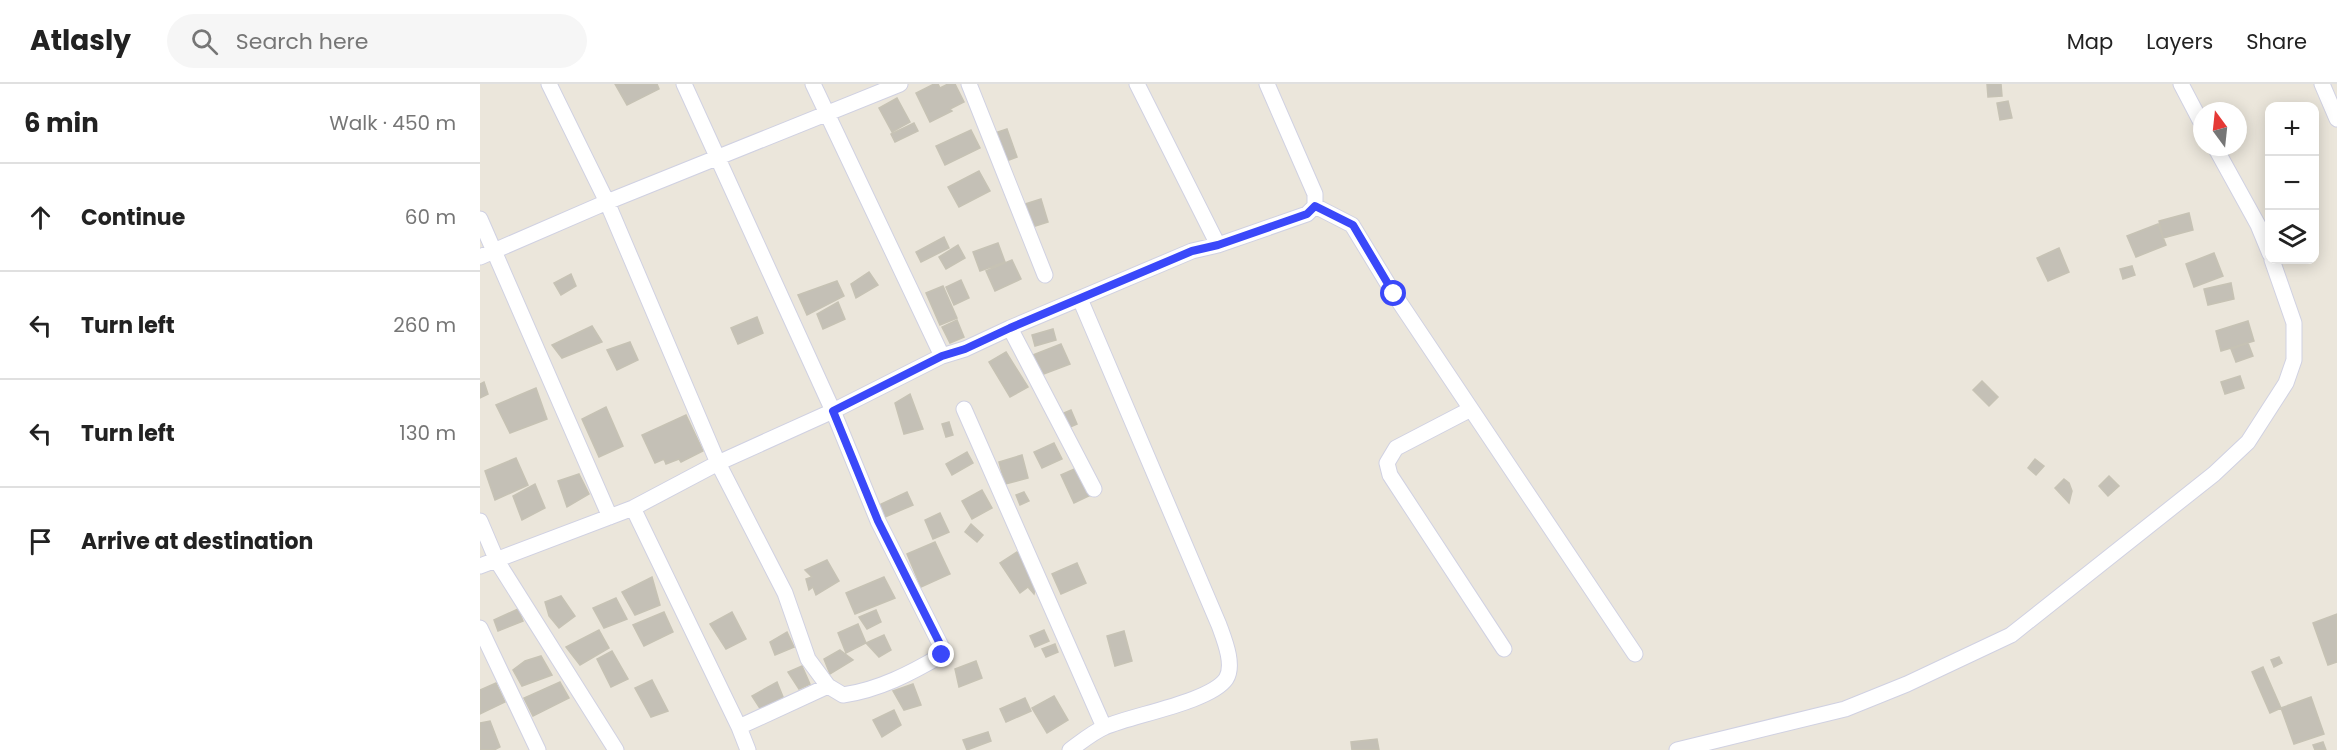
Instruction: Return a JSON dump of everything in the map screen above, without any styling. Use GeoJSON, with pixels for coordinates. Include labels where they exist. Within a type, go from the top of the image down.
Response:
{"type":"FeatureCollection","features":[{"type":"Feature","properties":{"kind":"street"},"geometry":{"type":"LineString","coordinates":[[549,84],[608,202],[718,463],[785,593],[808,659],[828,686],[843,695],[863,692],[910,674],[942,655],[941,646],[878,521],[833,411],[684,84]]}},
{"type":"Feature","properties":{"kind":"street"},"geometry":{"type":"LineString","coordinates":[[813,84],[942,356]]}},
{"type":"Feature","properties":{"kind":"street"},"geometry":{"type":"LineString","coordinates":[[487,255],[608,202],[900,84]]}},
{"type":"Feature","properties":{"kind":"street"},"geometry":{"type":"LineString","coordinates":[[969,84],[1045,275]]}},
{"type":"Feature","properties":{"kind":"street"},"geometry":{"type":"LineString","coordinates":[[1137,84],[1218,245]]}},
{"type":"Feature","properties":{"kind":"street"},"geometry":{"type":"LineString","coordinates":[[480,566],[633,508],[718,463],[833,411],[942,356],[965,349],[1192,251],[1218,245],[1307,214],[1315,206],[1315,194],[1267,84]]}},
{"type":"Feature","properties":{"kind":"street"},"geometry":{"type":"LineString","coordinates":[[2181,84],[2193,107]]}},
{"type":"Feature","properties":{"kind":"street"},"geometry":{"type":"LineString","coordinates":[[2322,84],[2337,119]]}},
{"type":"Feature","properties":{"kind":"street"},"geometry":{"type":"LineString","coordinates":[[2220,156],[2265,242]]}},
{"type":"Feature","properties":{"kind":"street"},"geometry":{"type":"LineString","coordinates":[[1315,206],[1353,225],[1394,294],[1635,654]]}},
{"type":"Feature","properties":{"kind":"street"},"geometry":{"type":"LineString","coordinates":[[480,219],[487,255],[610,518]]}},
{"type":"Feature","properties":{"kind":"street"},"geometry":{"type":"LineString","coordinates":[[1677,750],[1845,709],[1907,684],[2011,635],[2214,474],[2248,442],[2286,383],[2294,360],[2294,322],[2272,264]]}},
{"type":"Feature","properties":{"kind":"street"},"geometry":{"type":"LineString","coordinates":[[1070,750],[1104,727],[1205,694],[1226,680],[1229,668],[1220,625],[1080,299]]}},
{"type":"Feature","properties":{"kind":"street"},"geometry":{"type":"LineString","coordinates":[[1010,328],[1094,489]]}},
{"type":"Feature","properties":{"kind":"street"},"geometry":{"type":"LineString","coordinates":[[964,409],[1104,727]]}},
{"type":"Feature","properties":{"kind":"street"},"geometry":{"type":"LineString","coordinates":[[1471,409],[1396,448],[1387,462],[1390,475],[1504,649]]}},
{"type":"Feature","properties":{"kind":"street"},"geometry":{"type":"LineString","coordinates":[[633,508],[748,750]]}},
{"type":"Feature","properties":{"kind":"street"},"geometry":{"type":"LineString","coordinates":[[480,521],[497,561],[616,750]]}},
{"type":"Feature","properties":{"kind":"street"},"geometry":{"type":"LineString","coordinates":[[480,628],[538,750]]}},
{"type":"Feature","properties":{"kind":"street"},"geometry":{"type":"LineString","coordinates":[[739,727],[828,686]]}},
{"type":"Feature","properties":{"kind":"building"},"geometry":{"type":"Polygon","coordinates":[[[615,84],[657,84],[659,89],[627,105],[615,84]]]}},
{"type":"Feature","properties":{"kind":"building"},"geometry":{"type":"Polygon","coordinates":[[[938,84],[940,88],[948,84],[955,84],[964,102],[930,122],[916,93],[938,84]]]}},
{"type":"Feature","properties":{"kind":"building"},"geometry":{"type":"Polygon","coordinates":[[[1987,84],[2001,84],[2002,96],[1988,97],[1987,84]]]}},
{"type":"Feature","properties":{"kind":"building"},"geometry":{"type":"Polygon","coordinates":[[[897,98],[910,122],[892,132],[879,108],[897,98]]]}},
{"type":"Feature","properties":{"kind":"building"},"geometry":{"type":"Polygon","coordinates":[[[2008,101],[2012,118],[2000,120],[1997,103],[2008,101]]]}},
{"type":"Feature","properties":{"kind":"building"},"geometry":{"type":"Polygon","coordinates":[[[914,123],[918,131],[895,142],[891,134],[914,123]]]}},
{"type":"Feature","properties":{"kind":"building"},"geometry":{"type":"Polygon","coordinates":[[[1007,129],[1017,157],[1001,163],[992,134],[1007,129]]]}},
{"type":"Feature","properties":{"kind":"building"},"geometry":{"type":"Polygon","coordinates":[[[971,130],[980,148],[945,165],[936,146],[971,130]]]}},
{"type":"Feature","properties":{"kind":"building"},"geometry":{"type":"Polygon","coordinates":[[[979,171],[990,191],[959,207],[948,187],[979,171]]]}},
{"type":"Feature","properties":{"kind":"building"},"geometry":{"type":"Polygon","coordinates":[[[1041,199],[1048,222],[1029,228],[1022,205],[1041,199]]]}},
{"type":"Feature","properties":{"kind":"building"},"geometry":{"type":"Polygon","coordinates":[[[2189,213],[2193,230],[2163,238],[2159,221],[2189,213]]]}},
{"type":"Feature","properties":{"kind":"building"},"geometry":{"type":"Polygon","coordinates":[[[2158,224],[2166,245],[2136,257],[2127,236],[2158,224]]]}},
{"type":"Feature","properties":{"kind":"building"},"geometry":{"type":"Polygon","coordinates":[[[944,237],[949,248],[921,262],[916,252],[944,237]]]}},
{"type":"Feature","properties":{"kind":"building"},"geometry":{"type":"Polygon","coordinates":[[[998,243],[1005,262],[980,271],[973,252],[998,243]]]}},
{"type":"Feature","properties":{"kind":"building"},"geometry":{"type":"Polygon","coordinates":[[[958,245],[965,258],[946,269],[939,257],[958,245]]]}},
{"type":"Feature","properties":{"kind":"building"},"geometry":{"type":"Polygon","coordinates":[[[2059,248],[2069,272],[2048,281],[2037,258],[2059,248]]]}},
{"type":"Feature","properties":{"kind":"building"},"geometry":{"type":"Polygon","coordinates":[[[2214,253],[2223,276],[2194,287],[2186,264],[2214,253]]]}},
{"type":"Feature","properties":{"kind":"building"},"geometry":{"type":"Polygon","coordinates":[[[1012,260],[1021,279],[995,291],[986,271],[1012,260]]]}},
{"type":"Feature","properties":{"kind":"building"},"geometry":{"type":"Polygon","coordinates":[[[2132,266],[2135,275],[2123,279],[2120,269],[2132,266]]]}},
{"type":"Feature","properties":{"kind":"building"},"geometry":{"type":"Polygon","coordinates":[[[869,272],[878,285],[856,298],[851,284],[869,272]]]}},
{"type":"Feature","properties":{"kind":"building"},"geometry":{"type":"Polygon","coordinates":[[[571,274],[576,286],[561,295],[554,283],[571,274]]]}},
{"type":"Feature","properties":{"kind":"building"},"geometry":{"type":"Polygon","coordinates":[[[961,280],[969,298],[954,305],[946,287],[961,280]]]}},
{"type":"Feature","properties":{"kind":"building"},"geometry":{"type":"Polygon","coordinates":[[[837,281],[844,296],[807,315],[798,295],[837,281]]]}},
{"type":"Feature","properties":{"kind":"building"},"geometry":{"type":"Polygon","coordinates":[[[2231,283],[2234,299],[2208,305],[2204,289],[2231,283]]]}},
{"type":"Feature","properties":{"kind":"building"},"geometry":{"type":"Polygon","coordinates":[[[943,286],[957,318],[940,325],[926,293],[943,286]]]}},
{"type":"Feature","properties":{"kind":"building"},"geometry":{"type":"Polygon","coordinates":[[[838,302],[845,319],[823,329],[817,314],[838,302]]]}},
{"type":"Feature","properties":{"kind":"building"},"geometry":{"type":"Polygon","coordinates":[[[757,317],[763,333],[738,344],[731,328],[757,317]]]}},
{"type":"Feature","properties":{"kind":"building"},"geometry":{"type":"Polygon","coordinates":[[[957,320],[964,337],[950,343],[942,327],[957,320]]]}},
{"type":"Feature","properties":{"kind":"building"},"geometry":{"type":"Polygon","coordinates":[[[2248,321],[2254,341],[2221,351],[2216,331],[2248,321]]]}},
{"type":"Feature","properties":{"kind":"building"},"geometry":{"type":"Polygon","coordinates":[[[592,326],[602,342],[562,358],[552,345],[592,326]]]}},
{"type":"Feature","properties":{"kind":"building"},"geometry":{"type":"Polygon","coordinates":[[[1053,329],[1056,340],[1035,346],[1032,335],[1053,329]]]}},
{"type":"Feature","properties":{"kind":"building"},"geometry":{"type":"Polygon","coordinates":[[[630,342],[638,360],[617,370],[607,350],[630,342]]]}},
{"type":"Feature","properties":{"kind":"building"},"geometry":{"type":"Polygon","coordinates":[[[2248,343],[2253,356],[2236,362],[2231,349],[2248,343]]]}},
{"type":"Feature","properties":{"kind":"building"},"geometry":{"type":"Polygon","coordinates":[[[1061,344],[1070,364],[1041,375],[1033,355],[1061,344]]]}},
{"type":"Feature","properties":{"kind":"building"},"geometry":{"type":"Polygon","coordinates":[[[1006,352],[1028,387],[1010,397],[989,362],[1006,352]]]}},
{"type":"Feature","properties":{"kind":"building"},"geometry":{"type":"Polygon","coordinates":[[[2240,376],[2244,388],[2225,394],[2221,382],[2240,376]]]}},
{"type":"Feature","properties":{"kind":"building"},"geometry":{"type":"Polygon","coordinates":[[[1982,381],[1998,397],[1989,406],[1973,390],[1982,381]]]}},
{"type":"Feature","properties":{"kind":"building"},"geometry":{"type":"Polygon","coordinates":[[[484,382],[488,394],[480,398],[480,384],[484,382]]]}},
{"type":"Feature","properties":{"kind":"building"},"geometry":{"type":"Polygon","coordinates":[[[536,388],[547,419],[510,433],[496,405],[536,388]]]}},
{"type":"Feature","properties":{"kind":"building"},"geometry":{"type":"Polygon","coordinates":[[[910,394],[923,429],[904,434],[895,403],[910,394]]]}},
{"type":"Feature","properties":{"kind":"building"},"geometry":{"type":"Polygon","coordinates":[[[606,407],[623,446],[599,457],[582,419],[606,407]]]}},
{"type":"Feature","properties":{"kind":"building"},"geometry":{"type":"Polygon","coordinates":[[[1071,410],[1077,424],[1063,430],[1057,416],[1071,410]]]}},
{"type":"Feature","properties":{"kind":"building"},"geometry":{"type":"Polygon","coordinates":[[[686,415],[703,451],[681,462],[679,459],[666,464],[664,459],[655,463],[642,435],[686,415]]]}},
{"type":"Feature","properties":{"kind":"building"},"geometry":{"type":"Polygon","coordinates":[[[949,422],[953,435],[946,437],[942,424],[949,422]]]}},
{"type":"Feature","properties":{"kind":"building"},"geometry":{"type":"Polygon","coordinates":[[[1054,443],[1062,459],[1042,468],[1034,452],[1054,443]]]}},
{"type":"Feature","properties":{"kind":"building"},"geometry":{"type":"Polygon","coordinates":[[[967,452],[973,463],[952,475],[946,464],[967,452]]]}},
{"type":"Feature","properties":{"kind":"building"},"geometry":{"type":"Polygon","coordinates":[[[1022,455],[1028,478],[1005,484],[999,462],[1022,455]]]}},
{"type":"Feature","properties":{"kind":"building"},"geometry":{"type":"Polygon","coordinates":[[[516,458],[528,485],[495,500],[485,471],[516,458]]]}},
{"type":"Feature","properties":{"kind":"building"},"geometry":{"type":"Polygon","coordinates":[[[2035,459],[2044,466],[2036,475],[2028,468],[2035,459]]]}},
{"type":"Feature","properties":{"kind":"building"},"geometry":{"type":"Polygon","coordinates":[[[1079,467],[1091,495],[1074,503],[1061,475],[1079,467]]]}},
{"type":"Feature","properties":{"kind":"building"},"geometry":{"type":"Polygon","coordinates":[[[579,474],[589,494],[567,507],[558,481],[579,474]]]}},
{"type":"Feature","properties":{"kind":"building"},"geometry":{"type":"Polygon","coordinates":[[[2109,476],[2119,486],[2108,496],[2099,486],[2109,476]]]}},
{"type":"Feature","properties":{"kind":"building"},"geometry":{"type":"Polygon","coordinates":[[[2064,479],[2069,483],[2072,491],[2069,503],[2055,488],[2064,479]]]}},
{"type":"Feature","properties":{"kind":"building"},"geometry":{"type":"Polygon","coordinates":[[[535,484],[545,508],[522,520],[513,496],[535,484]]]}},
{"type":"Feature","properties":{"kind":"building"},"geometry":{"type":"Polygon","coordinates":[[[982,490],[992,508],[972,519],[962,501],[982,490]]]}},
{"type":"Feature","properties":{"kind":"building"},"geometry":{"type":"Polygon","coordinates":[[[907,492],[913,505],[885,517],[879,505],[907,492]]]}},
{"type":"Feature","properties":{"kind":"building"},"geometry":{"type":"Polygon","coordinates":[[[1024,492],[1029,501],[1020,505],[1016,495],[1024,492]]]}},
{"type":"Feature","properties":{"kind":"building"},"geometry":{"type":"Polygon","coordinates":[[[940,513],[949,532],[933,539],[925,520],[940,513]]]}},
{"type":"Feature","properties":{"kind":"building"},"geometry":{"type":"Polygon","coordinates":[[[971,524],[983,535],[977,542],[965,532],[971,524]]]}},
{"type":"Feature","properties":{"kind":"building"},"geometry":{"type":"Polygon","coordinates":[[[935,542],[950,574],[921,587],[907,554],[935,542]]]}},
{"type":"Feature","properties":{"kind":"building"},"geometry":{"type":"Polygon","coordinates":[[[1017,552],[1032,566],[1038,580],[1034,594],[1028,587],[1020,593],[1000,563],[1017,552]]]}},
{"type":"Feature","properties":{"kind":"building"},"geometry":{"type":"Polygon","coordinates":[[[827,560],[839,581],[816,595],[813,587],[809,590],[806,579],[812,577],[805,570],[827,560]]]}},
{"type":"Feature","properties":{"kind":"building"},"geometry":{"type":"Polygon","coordinates":[[[1077,563],[1086,583],[1061,594],[1052,574],[1077,563]]]}},
{"type":"Feature","properties":{"kind":"building"},"geometry":{"type":"Polygon","coordinates":[[[652,577],[660,605],[635,615],[622,592],[652,577]]]}},
{"type":"Feature","properties":{"kind":"building"},"geometry":{"type":"Polygon","coordinates":[[[884,577],[895,598],[855,614],[846,593],[884,577]]]}},
{"type":"Feature","properties":{"kind":"building"},"geometry":{"type":"Polygon","coordinates":[[[561,596],[575,616],[559,628],[549,616],[545,602],[561,596]]]}},
{"type":"Feature","properties":{"kind":"building"},"geometry":{"type":"Polygon","coordinates":[[[616,598],[627,619],[604,628],[593,608],[616,598]]]}},
{"type":"Feature","properties":{"kind":"building"},"geometry":{"type":"Polygon","coordinates":[[[518,609],[523,621],[498,631],[494,620],[518,609]]]}},
{"type":"Feature","properties":{"kind":"building"},"geometry":{"type":"Polygon","coordinates":[[[876,610],[881,622],[867,629],[859,617],[876,610]]]}},
{"type":"Feature","properties":{"kind":"building"},"geometry":{"type":"Polygon","coordinates":[[[664,612],[673,632],[644,646],[633,625],[664,612]]]}},
{"type":"Feature","properties":{"kind":"building"},"geometry":{"type":"Polygon","coordinates":[[[732,612],[746,639],[726,649],[710,624],[732,612]]]}},
{"type":"Feature","properties":{"kind":"building"},"geometry":{"type":"Polygon","coordinates":[[[2337,614],[2337,662],[2328,665],[2313,623],[2337,614]]]}},
{"type":"Feature","properties":{"kind":"building"},"geometry":{"type":"Polygon","coordinates":[[[858,624],[866,643],[846,653],[838,633],[858,624]]]}},
{"type":"Feature","properties":{"kind":"building"},"geometry":{"type":"Polygon","coordinates":[[[599,630],[609,648],[580,665],[566,647],[599,630]]]}},
{"type":"Feature","properties":{"kind":"building"},"geometry":{"type":"Polygon","coordinates":[[[1044,630],[1049,641],[1035,647],[1030,636],[1044,630]]]}},
{"type":"Feature","properties":{"kind":"building"},"geometry":{"type":"Polygon","coordinates":[[[1124,631],[1132,661],[1115,666],[1107,636],[1124,631]]]}},
{"type":"Feature","properties":{"kind":"building"},"geometry":{"type":"Polygon","coordinates":[[[787,632],[794,647],[775,655],[770,642],[787,632]]]}},
{"type":"Feature","properties":{"kind":"building"},"geometry":{"type":"Polygon","coordinates":[[[884,635],[891,650],[879,657],[866,643],[884,635]]]}},
{"type":"Feature","properties":{"kind":"building"},"geometry":{"type":"Polygon","coordinates":[[[1055,644],[1058,652],[1046,657],[1042,649],[1055,644]]]}},
{"type":"Feature","properties":{"kind":"building"},"geometry":{"type":"Polygon","coordinates":[[[840,650],[853,660],[830,674],[824,659],[840,650]]]}},
{"type":"Feature","properties":{"kind":"building"},"geometry":{"type":"Polygon","coordinates":[[[612,651],[628,679],[611,687],[597,659],[612,651]]]}},
{"type":"Feature","properties":{"kind":"building"},"geometry":{"type":"Polygon","coordinates":[[[541,656],[552,675],[522,686],[513,670],[525,661],[541,656]]]}},
{"type":"Feature","properties":{"kind":"building"},"geometry":{"type":"Polygon","coordinates":[[[2279,657],[2282,663],[2274,667],[2271,660],[2279,657]]]}},
{"type":"Feature","properties":{"kind":"building"},"geometry":{"type":"Polygon","coordinates":[[[976,661],[982,678],[959,687],[955,669],[976,661]]]}},
{"type":"Feature","properties":{"kind":"building"},"geometry":{"type":"Polygon","coordinates":[[[802,666],[810,684],[799,689],[788,672],[802,666]]]}},
{"type":"Feature","properties":{"kind":"building"},"geometry":{"type":"Polygon","coordinates":[[[2263,667],[2281,708],[2270,713],[2252,672],[2263,667]]]}},
{"type":"Feature","properties":{"kind":"building"},"geometry":{"type":"Polygon","coordinates":[[[652,680],[668,711],[651,717],[635,688],[652,680]]]}},
{"type":"Feature","properties":{"kind":"building"},"geometry":{"type":"Polygon","coordinates":[[[560,682],[569,698],[533,716],[524,698],[560,682]]]}},
{"type":"Feature","properties":{"kind":"building"},"geometry":{"type":"Polygon","coordinates":[[[777,682],[783,697],[761,710],[752,696],[777,682]]]}},
{"type":"Feature","properties":{"kind":"building"},"geometry":{"type":"Polygon","coordinates":[[[496,683],[505,702],[480,714],[480,690],[496,683]]]}},
{"type":"Feature","properties":{"kind":"building"},"geometry":{"type":"Polygon","coordinates":[[[913,684],[921,705],[904,710],[893,691],[913,684]]]}},
{"type":"Feature","properties":{"kind":"building"},"geometry":{"type":"Polygon","coordinates":[[[1054,696],[1068,720],[1047,733],[1032,708],[1054,696]]]}},
{"type":"Feature","properties":{"kind":"building"},"geometry":{"type":"Polygon","coordinates":[[[2311,697],[2324,734],[2294,744],[2281,708],[2311,697]]]}},
{"type":"Feature","properties":{"kind":"building"},"geometry":{"type":"Polygon","coordinates":[[[1025,698],[1031,711],[1006,722],[1000,709],[1025,698]]]}},
{"type":"Feature","properties":{"kind":"building"},"geometry":{"type":"Polygon","coordinates":[[[894,710],[901,725],[882,737],[873,720],[894,710]]]}},
{"type":"Feature","properties":{"kind":"building"},"geometry":{"type":"Polygon","coordinates":[[[490,721],[500,747],[494,750],[480,750],[480,723],[490,721]]]}},
{"type":"Feature","properties":{"kind":"building"},"geometry":{"type":"Polygon","coordinates":[[[988,732],[991,741],[967,750],[963,740],[988,732]]]}},
{"type":"Feature","properties":{"kind":"building"},"geometry":{"type":"Polygon","coordinates":[[[1377,739],[1379,750],[1352,750],[1351,742],[1377,739]]]}},
{"type":"Feature","properties":{"kind":"building"},"geometry":{"type":"Polygon","coordinates":[[[2323,742],[2326,750],[2315,750],[2313,745],[2323,742]]]}},
{"type":"Feature","properties":{"kind":"route"},"geometry":{"type":"LineString","coordinates":[[942,655],[941,646],[878,521],[833,411],[942,356],[965,349],[1192,251],[1218,245],[1307,214],[1315,206],[1353,225],[1394,294]]}}]}
